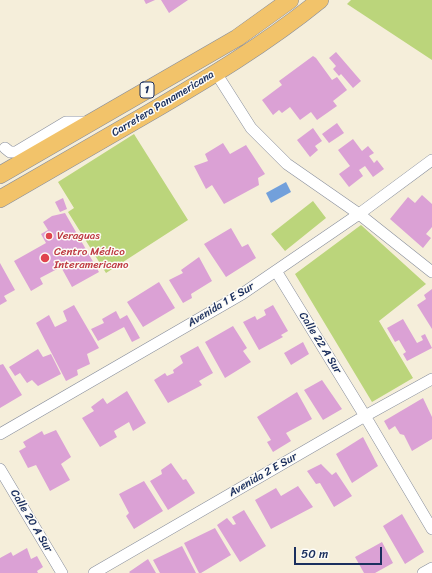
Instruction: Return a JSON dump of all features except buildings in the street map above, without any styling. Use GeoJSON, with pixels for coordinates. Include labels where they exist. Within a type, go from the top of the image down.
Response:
{"type":"FeatureCollection","features":[{"type":"Feature","properties":{"kind":"highway","name":"Carretera Panamericana"},"geometry":{"type":"LineString","coordinates":[[0,175],[237,38],[290,0]]}},
{"type":"Feature","properties":{"kind":"highway","name":"Carretera Panamericana"},"geometry":{"type":"LineString","coordinates":[[0,199],[248,53],[279,32],[320,0]]}},
{"type":"Feature","properties":{"kind":"street"},"geometry":{"type":"LineString","coordinates":[[216,72],[251,128],[287,164],[358,214],[432,272]]}},
{"type":"Feature","properties":{"kind":"street"},"geometry":{"type":"LineString","coordinates":[[5,148],[10,152],[16,152],[66,122],[92,122]]}},
{"type":"Feature","properties":{"kind":"street","name":"Avenida 1 E Sur"},"geometry":{"type":"LineString","coordinates":[[0,434],[242,294],[358,214],[432,160]]}},
{"type":"Feature","properties":{"kind":"street","name":"Calle 22 A Sur"},"geometry":{"type":"LineString","coordinates":[[276,271],[432,529]]}},
{"type":"Feature","properties":{"kind":"street","name":"Avenida 2 E Sur"},"geometry":{"type":"LineString","coordinates":[[94,573],[365,416],[432,379]]}},
{"type":"Feature","properties":{"kind":"street","name":"Calle 20 A Sur"},"geometry":{"type":"LineString","coordinates":[[0,469],[62,573]]}},
{"type":"Feature","properties":{"kind":"street"},"geometry":{"type":"LineString","coordinates":[[423,573],[432,568]]}},
{"type":"Feature","properties":{"kind":"green space"},"geometry":{"type":"Polygon","coordinates":[[[351,0],[432,0],[432,60],[347,4],[351,0]]]}},
{"type":"Feature","properties":{"kind":"green space"},"geometry":{"type":"Polygon","coordinates":[[[134,134],[188,220],[106,273],[68,212],[74,208],[58,182],[134,134]]]}},
{"type":"Feature","properties":{"kind":"green space"},"geometry":{"type":"Polygon","coordinates":[[[313,201],[326,218],[285,251],[271,234],[313,201]]]}},
{"type":"Feature","properties":{"kind":"green space"},"geometry":{"type":"Polygon","coordinates":[[[361,225],[426,284],[379,321],[413,378],[372,402],[295,274],[361,225]]]}},
{"type":"Feature","properties":{"kind":"water"},"geometry":{"type":"Polygon","coordinates":[[[286,182],[291,192],[271,203],[266,193],[286,182]]]}},
{"type":"Feature","properties":{"kind":"place","name":"Veraguas"},"geometry":{"type":"Point","coordinates":[49,236]}},
{"type":"Feature","properties":{"kind":"place","name":"Centro Médico Interamericano"},"geometry":{"type":"Point","coordinates":[45,258]}}]}
